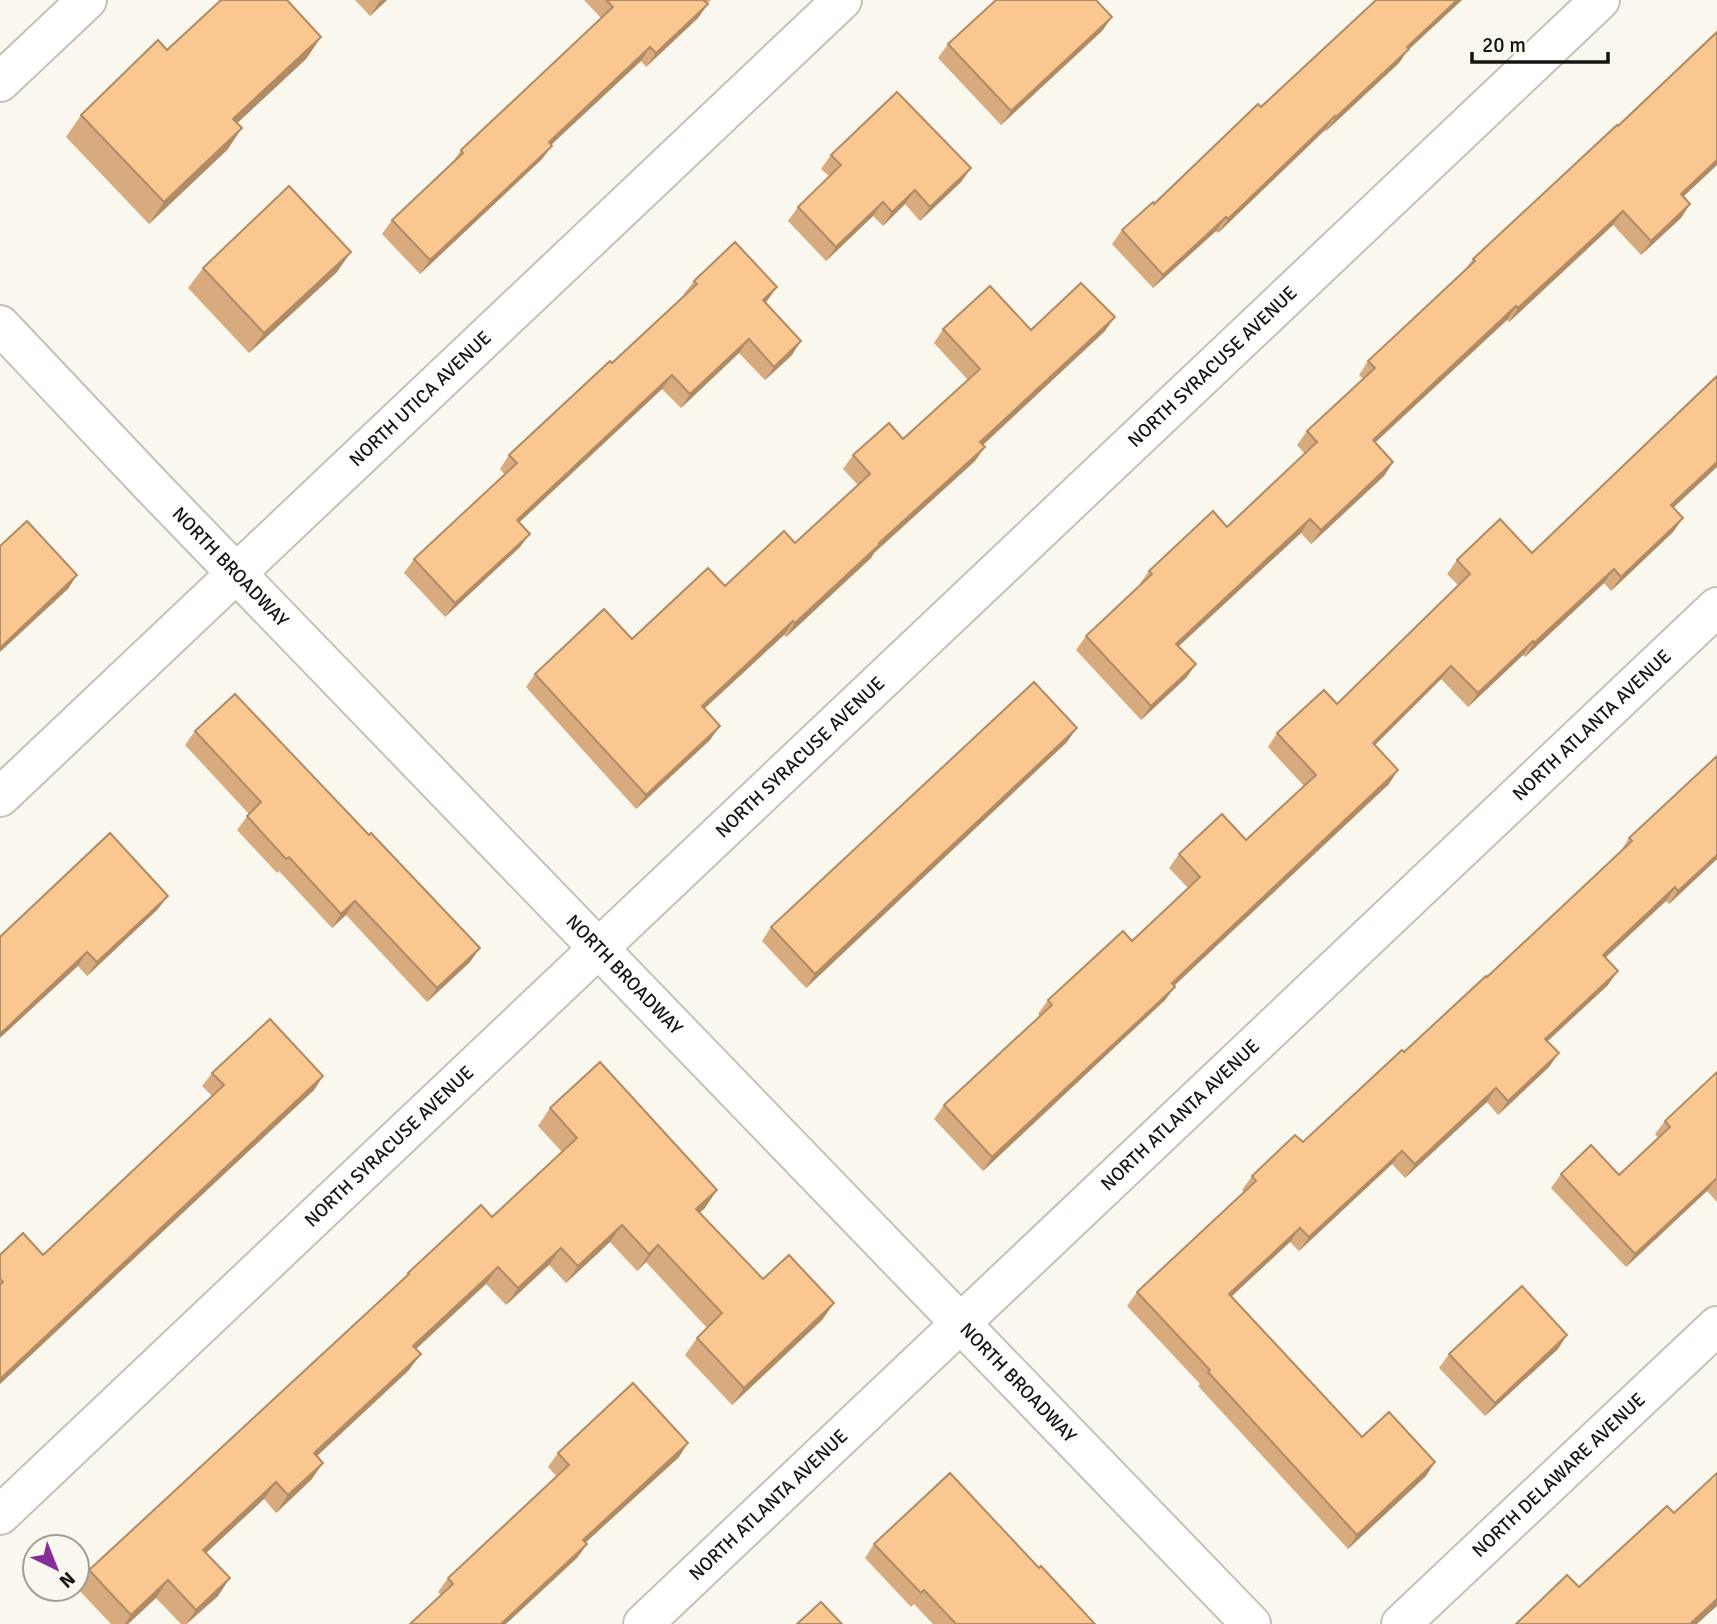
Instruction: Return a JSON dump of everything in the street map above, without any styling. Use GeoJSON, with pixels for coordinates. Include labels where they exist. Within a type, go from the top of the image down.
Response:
{"type":"FeatureCollection","features":[{"type":"Feature","properties":{"kind":"street"},"geometry":{"type":"LineString","coordinates":[[0,82],[87,0]]}},
{"type":"Feature","properties":{"kind":"street","name":"NORTH UTICA AVENUE"},"geometry":{"type":"LineString","coordinates":[[0,797],[842,0]]}},
{"type":"Feature","properties":{"kind":"street","name":"NORTH SYRACUSE AVENUE"},"geometry":{"type":"LineString","coordinates":[[0,1515],[1600,0]]}},
{"type":"Feature","properties":{"kind":"street","name":"NORTH BROADWAY"},"geometry":{"type":"LineString","coordinates":[[0,325],[1251,1624]]}},
{"type":"Feature","properties":{"kind":"street","name":"NORTH ATLANTA AVENUE"},"geometry":{"type":"LineString","coordinates":[[643,1624],[1717,607]]}},
{"type":"Feature","properties":{"kind":"street","name":"NORTH DELAWARE AVENUE"},"geometry":{"type":"LineString","coordinates":[[1402,1624],[1717,1326]]}},
{"type":"Feature","properties":{"kind":"building"},"geometry":{"type":"Polygon","coordinates":[[[221,0],[287,0],[321,37],[233,119],[242,128],[164,202],[81,115],[158,40],[167,50],[221,0]]]}},
{"type":"Feature","properties":{"kind":"building"},"geometry":{"type":"Polygon","coordinates":[[[606,0],[706,0],[704,1],[708,4],[656,53],[650,47],[549,142],[552,146],[430,260],[392,220],[463,153],[461,150],[613,7],[606,0]]]}},
{"type":"Feature","properties":{"kind":"building"},"geometry":{"type":"Polygon","coordinates":[[[996,0],[1096,0],[1112,17],[1011,111],[948,44],[996,0]]]}},
{"type":"Feature","properties":{"kind":"building"},"geometry":{"type":"Polygon","coordinates":[[[1376,0],[1457,0],[1407,47],[1409,49],[1228,219],[1226,217],[1163,275],[1122,230],[1153,202],[1154,204],[1258,104],[1261,107],[1376,0]]]}},
{"type":"Feature","properties":{"kind":"building"},"geometry":{"type":"Polygon","coordinates":[[[1717,32],[1717,160],[1681,194],[1690,204],[1651,241],[1623,211],[1518,308],[1516,306],[1373,440],[1393,462],[1321,530],[1310,519],[1176,644],[1196,664],[1151,706],[1086,636],[1152,574],[1149,571],[1213,511],[1227,527],[1317,442],[1307,431],[1375,368],[1368,361],[1475,261],[1473,259],[1717,32]]]}},
{"type":"Feature","properties":{"kind":"building"},"geometry":{"type":"Polygon","coordinates":[[[897,92],[971,168],[930,207],[915,190],[892,212],[883,202],[836,247],[798,207],[841,165],[831,155],[897,92]]]}},
{"type":"Feature","properties":{"kind":"building"},"geometry":{"type":"Polygon","coordinates":[[[289,186],[351,252],[264,333],[203,268],[289,186]]]}},
{"type":"Feature","properties":{"kind":"building"},"geometry":{"type":"Polygon","coordinates":[[[735,242],[777,287],[763,300],[801,341],[774,367],[749,339],[690,394],[672,375],[517,520],[530,534],[455,603],[414,559],[517,463],[509,455],[697,284],[694,281],[735,242]]]}},
{"type":"Feature","properties":{"kind":"building"},"geometry":{"type":"Polygon","coordinates":[[[1081,283],[1115,317],[980,442],[985,447],[702,706],[720,726],[646,795],[535,674],[604,609],[632,639],[708,568],[725,586],[784,531],[795,543],[870,474],[853,455],[889,423],[903,439],[980,369],[943,329],[990,286],[1031,330],[1081,283]]]}},
{"type":"Feature","properties":{"kind":"building"},"geometry":{"type":"Polygon","coordinates":[[[1717,376],[1717,462],[1671,505],[1683,518],[1621,577],[1614,569],[1478,693],[1451,666],[1373,743],[1398,770],[1172,983],[1175,987],[992,1157],[944,1105],[1052,1005],[1048,1000],[1123,931],[1132,941],[1200,877],[1179,854],[1222,814],[1246,840],[1316,775],[1277,733],[1324,690],[1337,704],[1470,574],[1457,560],[1500,519],[1532,553],[1717,376]]]}},
{"type":"Feature","properties":{"kind":"building"},"geometry":{"type":"Polygon","coordinates":[[[27,521],[77,575],[0,648],[0,546],[27,521]]]}},
{"type":"Feature","properties":{"kind":"building"},"geometry":{"type":"Polygon","coordinates":[[[1034,682],[1077,728],[815,974],[771,927],[1034,682]]]}},
{"type":"Feature","properties":{"kind":"building"},"geometry":{"type":"Polygon","coordinates":[[[235,694],[480,948],[437,988],[355,901],[341,914],[247,816],[261,802],[195,731],[235,694]]]}},
{"type":"Feature","properties":{"kind":"building"},"geometry":{"type":"Polygon","coordinates":[[[1717,756],[1717,855],[1678,891],[1675,887],[1603,955],[1618,971],[1545,1039],[1559,1053],[1508,1101],[1496,1088],[1415,1164],[1402,1151],[1309,1237],[1300,1228],[1229,1294],[1362,1437],[1389,1412],[1435,1462],[1357,1535],[1137,1292],[1256,1181],[1252,1176],[1295,1135],[1303,1142],[1402,1050],[1404,1052],[1632,841],[1629,838],[1717,756]]]}},
{"type":"Feature","properties":{"kind":"building"},"geometry":{"type":"Polygon","coordinates":[[[110,833],[168,896],[97,962],[87,952],[0,1034],[0,937],[110,833]]]}},
{"type":"Feature","properties":{"kind":"building"},"geometry":{"type":"Polygon","coordinates":[[[270,1019],[323,1076],[0,1379],[0,1285],[3,1282],[0,1279],[0,1255],[23,1233],[43,1255],[224,1085],[212,1073],[270,1019]]]}},
{"type":"Feature","properties":{"kind":"building"},"geometry":{"type":"Polygon","coordinates":[[[600,1062],[717,1190],[696,1209],[763,1279],[789,1255],[834,1303],[744,1388],[697,1338],[722,1313],[658,1245],[649,1254],[622,1225],[578,1266],[561,1248],[518,1288],[498,1267],[413,1346],[421,1354],[314,1453],[323,1463],[288,1495],[276,1482],[203,1550],[230,1578],[196,1610],[168,1580],[131,1615],[91,1572],[91,1568],[481,1205],[492,1217],[577,1138],[550,1108],[600,1062]]]}},
{"type":"Feature","properties":{"kind":"building"},"geometry":{"type":"Polygon","coordinates":[[[1717,1072],[1717,1178],[1635,1254],[1561,1174],[1591,1145],[1619,1175],[1670,1127],[1665,1121],[1717,1072]]]}},
{"type":"Feature","properties":{"kind":"building"},"geometry":{"type":"Polygon","coordinates":[[[1522,1286],[1567,1335],[1495,1403],[1449,1354],[1522,1286]]]}},
{"type":"Feature","properties":{"kind":"building"},"geometry":{"type":"Polygon","coordinates":[[[633,1383],[688,1443],[583,1540],[587,1544],[501,1624],[410,1624],[453,1584],[448,1578],[569,1465],[558,1453],[633,1383]]]}},
{"type":"Feature","properties":{"kind":"building"},"geometry":{"type":"Polygon","coordinates":[[[950,1473],[1095,1624],[956,1624],[924,1590],[921,1593],[874,1544],[950,1473]]]}},
{"type":"Feature","properties":{"kind":"building"},"geometry":{"type":"Polygon","coordinates":[[[1717,1473],[1717,1599],[1690,1624],[1516,1624],[1567,1575],[1579,1587],[1667,1506],[1674,1513],[1717,1473]]]}},
{"type":"Feature","properties":{"kind":"building"},"geometry":{"type":"Polygon","coordinates":[[[821,1602],[842,1624],[797,1624],[821,1602]]]}}]}
